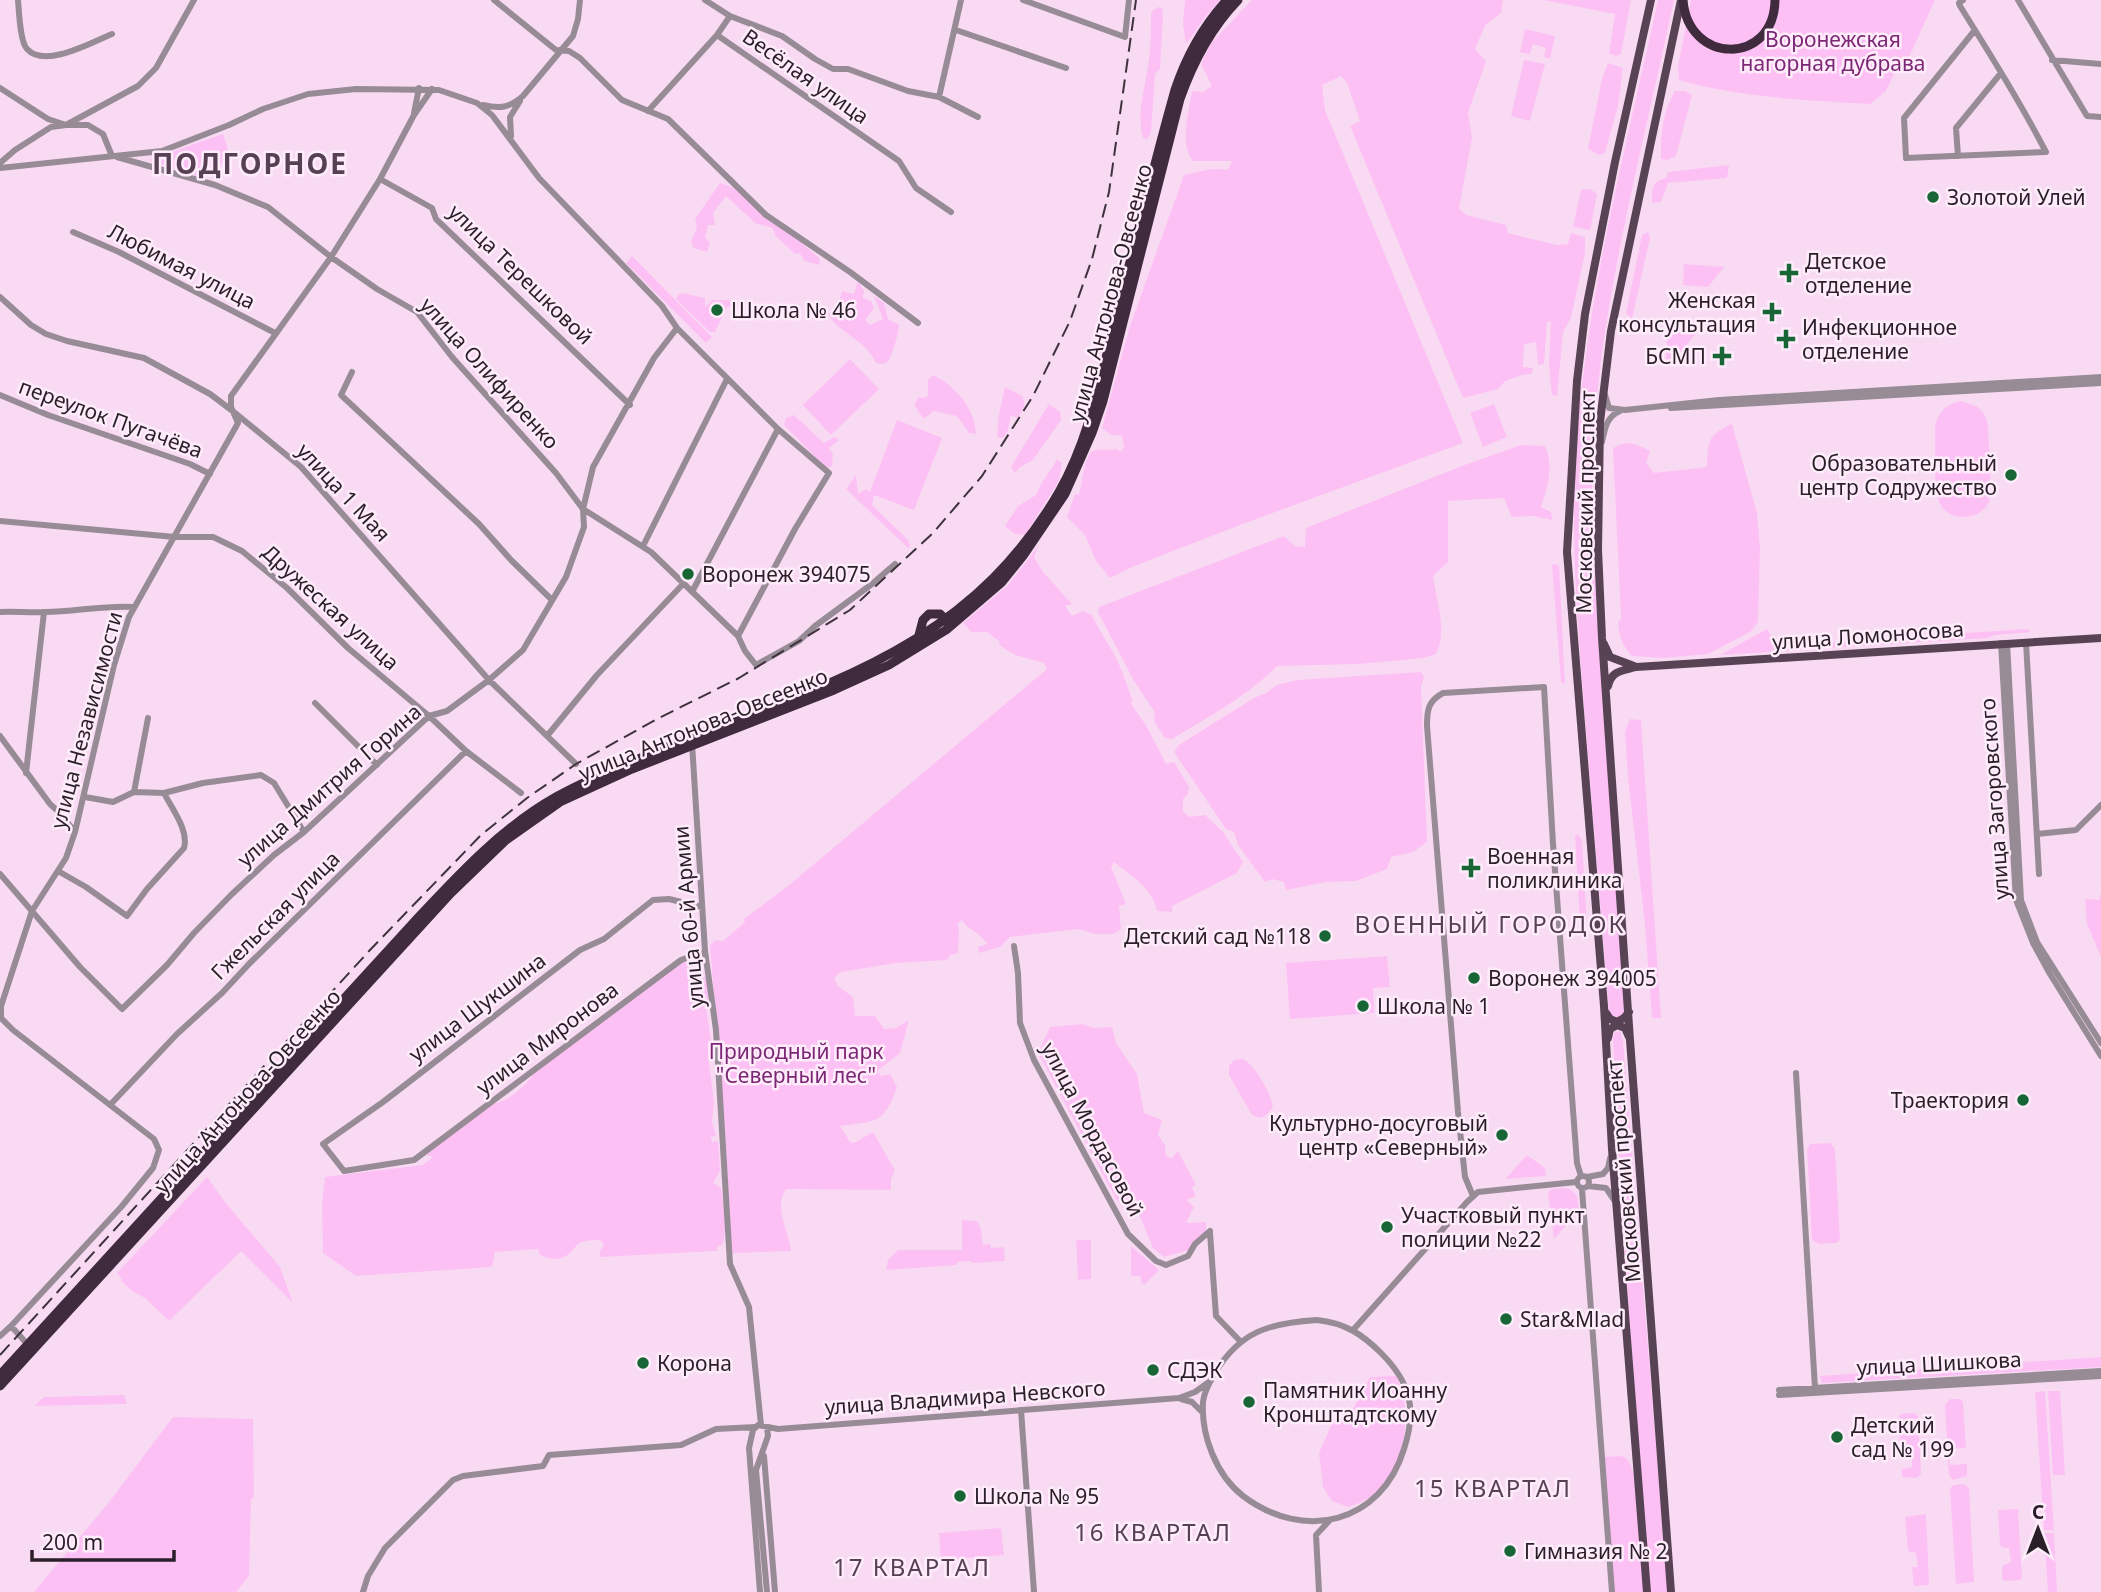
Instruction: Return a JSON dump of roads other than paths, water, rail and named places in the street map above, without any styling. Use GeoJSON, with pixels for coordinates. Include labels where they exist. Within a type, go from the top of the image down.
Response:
{"type":"FeatureCollection","features":[{"type":"Feature","properties":{"kind":"highway","name":"улица Антонова-Овсеенко"},"geometry":{"type":"LineString","coordinates":[[692,741],[858,671],[946,625],[1017,553],[1060,491],[1072,464],[1094,402],[1175,90],[1201,33],[1227,0]]}},
{"type":"Feature","properties":{"kind":"highway","name":"улица Антонова-Овсеенко"},"geometry":{"type":"LineString","coordinates":[[0,1375],[30,1347],[304,1049],[471,862],[501,835],[592,778],[861,678],[889,665],[1002,582],[1065,494],[1079,466],[1104,401],[1180,99],[1194,62],[1208,37],[1238,0]]}},
{"type":"Feature","properties":{"kind":"highway"},"geometry":{"type":"LineString","coordinates":[[1682,0],[1686,19],[1694,32],[1712,47],[1728,50],[1746,46],[1765,33],[1772,20],[1775,0]]}},
{"type":"Feature","properties":{"kind":"highway"},"geometry":{"type":"LineString","coordinates":[[918,639],[927,615],[937,613],[946,625]]}},
{"type":"Feature","properties":{"kind":"highway","name":"улица Антонова-Овсеенко"},"geometry":{"type":"LineString","coordinates":[[0,1386],[30,1347]]}},
{"type":"Feature","properties":{"kind":"main road","name":"Московский проспект"},"geometry":{"type":"LineString","coordinates":[[1647,1592],[1567,552],[1569,485],[1585,314],[1651,0]]}},
{"type":"Feature","properties":{"kind":"main road","name":"Московский проспект"},"geometry":{"type":"LineString","coordinates":[[1671,1592],[1606,700],[1598,550],[1603,383],[1620,280],[1682,0]]}},
{"type":"Feature","properties":{"kind":"main road"},"geometry":{"type":"LineString","coordinates":[[1602,638],[1610,657],[1636,667]]}},
{"type":"Feature","properties":{"kind":"main road","name":"улица Ломоносова"},"geometry":{"type":"LineString","coordinates":[[1606,700],[1611,677],[1617,671],[1636,667],[2101,638]]}},
{"type":"Feature","properties":{"kind":"main road"},"geometry":{"type":"LineString","coordinates":[[1604,1010],[1610,1019],[1617,1021],[1629,1012]]}},
{"type":"Feature","properties":{"kind":"main road","name":"Московский проспект"},"geometry":{"type":"LineString","coordinates":[[1606,1046],[1609,1029],[1617,1025],[1625,1028],[1630,1040]]}},
{"type":"Feature","properties":{"kind":"main road"},"geometry":{"type":"LineString","coordinates":[[1667,1532],[1674,1559],[1677,1592]]}},
{"type":"Feature","properties":{"kind":"street"},"geometry":{"type":"LineString","coordinates":[[18,0],[23,42],[34,54],[56,57],[112,34]]}},
{"type":"Feature","properties":{"kind":"street"},"geometry":{"type":"LineString","coordinates":[[0,88],[48,119],[66,125],[138,86],[156,68],[194,0]]}},
{"type":"Feature","properties":{"kind":"street"},"geometry":{"type":"LineString","coordinates":[[494,0],[556,50],[569,51],[580,58],[622,100],[668,119],[766,215],[850,272],[918,323]]}},
{"type":"Feature","properties":{"kind":"street"},"geometry":{"type":"LineString","coordinates":[[497,120],[506,122],[523,96],[562,50],[576,28],[580,0]]}},
{"type":"Feature","properties":{"kind":"street"},"geometry":{"type":"LineString","coordinates":[[705,0],[730,16],[782,36],[814,60],[833,69],[848,69],[908,92],[939,97],[978,117]]}},
{"type":"Feature","properties":{"kind":"street"},"geometry":{"type":"LineString","coordinates":[[939,97],[961,0]]}},
{"type":"Feature","properties":{"kind":"street"},"geometry":{"type":"LineString","coordinates":[[1023,0],[1125,37],[1129,0]]}},
{"type":"Feature","properties":{"kind":"street"},"geometry":{"type":"LineString","coordinates":[[2018,0],[2087,116],[2101,117]]}},
{"type":"Feature","properties":{"kind":"street"},"geometry":{"type":"LineString","coordinates":[[1961,1],[2046,152],[1906,158],[1904,118],[1975,30]]}},
{"type":"Feature","properties":{"kind":"street"},"geometry":{"type":"LineString","coordinates":[[718,35],[730,16]]}},
{"type":"Feature","properties":{"kind":"street"},"geometry":{"type":"LineString","coordinates":[[956,30],[1066,68]]}},
{"type":"Feature","properties":{"kind":"street","name":"Весёлая улица"},"geometry":{"type":"LineString","coordinates":[[648,111],[718,35],[899,161],[916,188],[951,212]]}},
{"type":"Feature","properties":{"kind":"street"},"geometry":{"type":"LineString","coordinates":[[2052,60],[2101,64]]}},
{"type":"Feature","properties":{"kind":"street"},"geometry":{"type":"LineString","coordinates":[[1958,156],[1956,128],[2001,73]]}},
{"type":"Feature","properties":{"kind":"street"},"geometry":{"type":"LineString","coordinates":[[0,168],[162,151],[308,94],[356,89],[432,89],[508,110],[513,143]]}},
{"type":"Feature","properties":{"kind":"street"},"geometry":{"type":"LineString","coordinates":[[414,115],[419,89]]}},
{"type":"Feature","properties":{"kind":"street"},"geometry":{"type":"LineString","coordinates":[[414,115],[432,89]]}},
{"type":"Feature","properties":{"kind":"street"},"geometry":{"type":"LineString","coordinates":[[497,120],[496,113],[523,96]]}},
{"type":"Feature","properties":{"kind":"street"},"geometry":{"type":"LineString","coordinates":[[477,103],[497,120],[539,178],[662,306],[677,328],[778,429],[829,473],[737,636]]}},
{"type":"Feature","properties":{"kind":"street","name":"улица Независимости"},"geometry":{"type":"LineString","coordinates":[[2,1020],[1,1006],[32,911],[66,858],[75,832],[114,665],[134,607],[238,423],[230,402],[231,396],[331,257],[380,179],[414,115]]}},
{"type":"Feature","properties":{"kind":"street"},"geometry":{"type":"LineString","coordinates":[[0,163],[51,127],[66,125],[88,125],[103,134],[112,156]]}},
{"type":"Feature","properties":{"kind":"street","name":"улица Олифиренко"},"geometry":{"type":"LineString","coordinates":[[112,156],[215,185],[268,207],[331,257],[377,289],[417,312],[452,357],[556,473],[583,509],[643,546],[737,636],[756,665],[799,641],[895,564]]}},
{"type":"Feature","properties":{"kind":"street","name":"улица Терешковой"},"geometry":{"type":"LineString","coordinates":[[380,179],[432,208],[436,219],[630,405]]}},
{"type":"Feature","properties":{"kind":"street","name":"Любимая улица"},"geometry":{"type":"LineString","coordinates":[[73,232],[119,252],[275,333]]}},
{"type":"Feature","properties":{"kind":"street","name":"улица 1 Мая"},"geometry":{"type":"LineString","coordinates":[[0,297],[31,325],[46,334],[144,358],[210,394],[234,412],[301,467],[489,680],[576,764]]}},
{"type":"Feature","properties":{"kind":"street","name":"улица Дмитрия Горина"},"geometry":{"type":"LineString","coordinates":[[32,911],[80,967],[122,1009],[167,965],[231,895],[429,716],[447,711],[489,680],[523,650],[566,577],[584,527],[583,509],[593,467],[654,358],[677,328]]}},
{"type":"Feature","properties":{"kind":"street"},"geometry":{"type":"LineString","coordinates":[[352,372],[341,395],[479,524],[552,600]]}},
{"type":"Feature","properties":{"kind":"street"},"geometry":{"type":"LineString","coordinates":[[1599,457],[1606,424],[1616,413],[1625,410],[1659,405],[2101,377]]}},
{"type":"Feature","properties":{"kind":"street"},"geometry":{"type":"LineString","coordinates":[[643,546],[727,379]]}},
{"type":"Feature","properties":{"kind":"street"},"geometry":{"type":"LineString","coordinates":[[1603,383],[1609,408],[1625,410]]}},
{"type":"Feature","properties":{"kind":"street"},"geometry":{"type":"LineString","coordinates":[[1659,405],[1668,408],[1696,407],[2101,383]]}},
{"type":"Feature","properties":{"kind":"street","name":"переулок Пугачёва"},"geometry":{"type":"LineString","coordinates":[[0,395],[48,415],[190,464],[210,474]]}},
{"type":"Feature","properties":{"kind":"street"},"geometry":{"type":"LineString","coordinates":[[692,592],[778,429]]}},
{"type":"Feature","properties":{"kind":"street","name":"Дружеская улица"},"geometry":{"type":"LineString","coordinates":[[0,521],[175,537],[213,537],[242,551],[287,588],[348,648],[466,751],[522,793]]}},
{"type":"Feature","properties":{"kind":"street"},"geometry":{"type":"LineString","coordinates":[[547,736],[597,676],[684,583]]}},
{"type":"Feature","properties":{"kind":"street"},"geometry":{"type":"LineString","coordinates":[[0,612],[134,607]]}},
{"type":"Feature","properties":{"kind":"street"},"geometry":{"type":"LineString","coordinates":[[26,773],[44,612]]}},
{"type":"Feature","properties":{"kind":"street"},"geometry":{"type":"LineString","coordinates":[[2026,642],[2039,874]]}},
{"type":"Feature","properties":{"kind":"street","name":"улица Загоровского"},"geometry":{"type":"LineString","coordinates":[[2004,643],[2021,900],[2037,942],[2101,1043]]}},
{"type":"Feature","properties":{"kind":"street","name":"улица Загоровского"},"geometry":{"type":"LineString","coordinates":[[2004,643],[2016,900],[2033,943],[2101,1056]]}},
{"type":"Feature","properties":{"kind":"street"},"geometry":{"type":"LineString","coordinates":[[1473,1196],[1465,1177],[1458,1112],[1427,709],[1434,698],[1443,692],[1544,687],[1577,1163],[1584,1177],[1585,1187],[1612,1592]]}},
{"type":"Feature","properties":{"kind":"street"},"geometry":{"type":"LineString","coordinates":[[315,703],[377,765]]}},
{"type":"Feature","properties":{"kind":"street"},"geometry":{"type":"LineString","coordinates":[[134,792],[148,718]]}},
{"type":"Feature","properties":{"kind":"street"},"geometry":{"type":"LineString","coordinates":[[0,736],[26,773],[75,832]]}},
{"type":"Feature","properties":{"kind":"street","name":"улица 60-й Армии"},"geometry":{"type":"LineString","coordinates":[[692,741],[705,951],[716,1030],[730,1264],[749,1307],[761,1427],[768,1436],[756,1470],[767,1592]]}},
{"type":"Feature","properties":{"kind":"street","name":"Гжельская улица"},"geometry":{"type":"LineString","coordinates":[[110,1105],[177,1034],[222,993],[466,751]]}},
{"type":"Feature","properties":{"kind":"street"},"geometry":{"type":"LineString","coordinates":[[85,797],[113,802],[134,792],[164,793],[203,783],[261,775],[274,783],[303,832]]}},
{"type":"Feature","properties":{"kind":"street"},"geometry":{"type":"LineString","coordinates":[[58,871],[127,916],[184,848],[186,841],[183,829],[164,793]]}},
{"type":"Feature","properties":{"kind":"street"},"geometry":{"type":"LineString","coordinates":[[2037,834],[2076,830],[2101,805]]}},
{"type":"Feature","properties":{"kind":"street"},"geometry":{"type":"LineString","coordinates":[[0,874],[32,911]]}},
{"type":"Feature","properties":{"kind":"street","name":"улица Шукшина"},"geometry":{"type":"LineString","coordinates":[[414,1160],[344,1171],[323,1144],[383,1102],[580,950],[604,939],[653,900],[669,899],[702,907]]}},
{"type":"Feature","properties":{"kind":"street","name":"улица Мордасовой"},"geometry":{"type":"LineString","coordinates":[[1014,946],[1020,1023],[1034,1060],[1128,1234],[1156,1261],[1166,1265],[1188,1256],[1210,1231],[1209,1244]]}},
{"type":"Feature","properties":{"kind":"street","name":"улица Миронова"},"geometry":{"type":"LineString","coordinates":[[414,1160],[681,960],[705,951]]}},
{"type":"Feature","properties":{"kind":"street"},"geometry":{"type":"LineString","coordinates":[[0,1336],[122,1206],[153,1168],[159,1150],[153,1139],[2,1020]]}},
{"type":"Feature","properties":{"kind":"street"},"geometry":{"type":"LineString","coordinates":[[1796,1073],[1815,1388]]}},
{"type":"Feature","properties":{"kind":"street"},"geometry":{"type":"LineString","coordinates":[[1354,1329],[1473,1196],[1485,1190],[1576,1182],[1584,1177],[1598,1177],[1606,1172],[1612,1149]]}},
{"type":"Feature","properties":{"kind":"street"},"geometry":{"type":"LineString","coordinates":[[1576,1182],[1585,1187],[1606,1188],[1616,1203]]}},
{"type":"Feature","properties":{"kind":"street"},"geometry":{"type":"LineString","coordinates":[[1202,1239],[1209,1244],[1216,1316],[1240,1341]]}},
{"type":"Feature","properties":{"kind":"street","name":"улица Владимира Невского"},"geometry":{"type":"LineString","coordinates":[[1329,1321],[1354,1329],[1400,1374],[1410,1400],[1411,1416],[1401,1460],[1384,1490],[1352,1514],[1307,1522],[1262,1507],[1234,1489],[1211,1450],[1203,1413],[1203,1398],[1210,1381],[1227,1353],[1240,1341],[1274,1326],[1294,1322],[1329,1321]]}},
{"type":"Feature","properties":{"kind":"street"},"geometry":{"type":"LineString","coordinates":[[11,1326],[30,1347]]}},
{"type":"Feature","properties":{"kind":"street","name":"улица Шишкова"},"geometry":{"type":"LineString","coordinates":[[2101,1371],[1779,1392],[2101,1376]]}},
{"type":"Feature","properties":{"kind":"street","name":"улица Владимира Невского"},"geometry":{"type":"LineString","coordinates":[[363,1592],[368,1576],[385,1548],[453,1480],[463,1476],[543,1466],[549,1455],[681,1445],[716,1429],[1179,1398],[1195,1392],[1210,1381]]}},
{"type":"Feature","properties":{"kind":"street"},"geometry":{"type":"LineString","coordinates":[[1179,1398],[1192,1402],[1203,1413]]}},
{"type":"Feature","properties":{"kind":"street"},"geometry":{"type":"LineString","coordinates":[[1021,1410],[1034,1592]]}},
{"type":"Feature","properties":{"kind":"street"},"geometry":{"type":"LineString","coordinates":[[760,1592],[749,1448],[761,1427]]}},
{"type":"Feature","properties":{"kind":"street"},"geometry":{"type":"LineString","coordinates":[[749,1448],[752,1454],[762,1456],[775,1592]]}},
{"type":"Feature","properties":{"kind":"street"},"geometry":{"type":"LineString","coordinates":[[1316,1535],[1329,1520]]}},
{"type":"Feature","properties":{"kind":"street"},"geometry":{"type":"LineString","coordinates":[[1307,1522],[1316,1535],[1319,1592]]}},
{"type":"Feature","properties":{"kind":"railway"},"geometry":{"type":"LineString","coordinates":[[0,1355],[370,950],[481,835],[576,764],[739,678],[850,610],[933,533],[982,476],[1033,396],[1070,321],[1092,259],[1109,192],[1136,0]]}},
{"type":"Feature","properties":{"kind":"place","name":"Золотой Улей"},"geometry":{"type":"Point","coordinates":[1933,197]}},
{"type":"Feature","properties":{"kind":"place","name":"Детское отделение"},"geometry":{"type":"Point","coordinates":[1789,273]}},
{"type":"Feature","properties":{"kind":"place","name":"Школа № 46"},"geometry":{"type":"Point","coordinates":[717,310]}},
{"type":"Feature","properties":{"kind":"place","name":"Женская консультация"},"geometry":{"type":"Point","coordinates":[1772,312]}},
{"type":"Feature","properties":{"kind":"place","name":"Инфекционное отделение"},"geometry":{"type":"Point","coordinates":[1786,339]}},
{"type":"Feature","properties":{"kind":"place","name":"БСМП"},"geometry":{"type":"Point","coordinates":[1722,356]}},
{"type":"Feature","properties":{"kind":"place","name":"Образовательный центр Содружество"},"geometry":{"type":"Point","coordinates":[2011,475]}},
{"type":"Feature","properties":{"kind":"place","name":"Воронеж 394075"},"geometry":{"type":"Point","coordinates":[688,574]}},
{"type":"Feature","properties":{"kind":"place","name":"Военная поликлиника"},"geometry":{"type":"Point","coordinates":[1471,868]}},
{"type":"Feature","properties":{"kind":"place","name":"Детский сад №118"},"geometry":{"type":"Point","coordinates":[1325,936]}},
{"type":"Feature","properties":{"kind":"place","name":"Воронеж 394005"},"geometry":{"type":"Point","coordinates":[1474,978]}},
{"type":"Feature","properties":{"kind":"place","name":"Школа № 1"},"geometry":{"type":"Point","coordinates":[1363,1006]}},
{"type":"Feature","properties":{"kind":"place","name":"Траектория"},"geometry":{"type":"Point","coordinates":[2023,1100]}},
{"type":"Feature","properties":{"kind":"place","name":"Культурно-досуговый центр «Северный»"},"geometry":{"type":"Point","coordinates":[1502,1135]}},
{"type":"Feature","properties":{"kind":"place","name":"Участковый пункт полиции №22"},"geometry":{"type":"Point","coordinates":[1387,1227]}},
{"type":"Feature","properties":{"kind":"place","name":"Star&Mlad"},"geometry":{"type":"Point","coordinates":[1506,1319]}},
{"type":"Feature","properties":{"kind":"place","name":"Корона"},"geometry":{"type":"Point","coordinates":[643,1363]}},
{"type":"Feature","properties":{"kind":"place","name":"СДЭК"},"geometry":{"type":"Point","coordinates":[1153,1370]}},
{"type":"Feature","properties":{"kind":"place","name":"Памятник Иоанну Кронштадтскому"},"geometry":{"type":"Point","coordinates":[1249,1402]}},
{"type":"Feature","properties":{"kind":"place","name":"Детский сад № 199"},"geometry":{"type":"Point","coordinates":[1837,1437]}},
{"type":"Feature","properties":{"kind":"place","name":"Школа № 95"},"geometry":{"type":"Point","coordinates":[960,1496]}},
{"type":"Feature","properties":{"kind":"place","name":"Гимназия № 2"},"geometry":{"type":"Point","coordinates":[1510,1551]}},
{"type":"Feature","properties":{"kind":"district","name":"ПОДГОРНОЕ"},"geometry":{"type":"Point","coordinates":[250,163]}},
{"type":"Feature","properties":{"kind":"district","name":"ВОЕННЫЙ ГОРОДОК"},"geometry":{"type":"Point","coordinates":[1490,923]}},
{"type":"Feature","properties":{"kind":"district","name":"15 КВАРТАЛ"},"geometry":{"type":"Point","coordinates":[1493,1487]}},
{"type":"Feature","properties":{"kind":"district","name":"16 КВАРТАЛ"},"geometry":{"type":"Point","coordinates":[1153,1531]}},
{"type":"Feature","properties":{"kind":"district","name":"17 КВАРТАЛ"},"geometry":{"type":"Point","coordinates":[912,1566]}},
{"type":"Feature","properties":{"kind":"park label","name":"Воронежская нагорная дубрава"},"geometry":{"type":"Point","coordinates":[1833,51]}},
{"type":"Feature","properties":{"kind":"park label","name":"Природный парк \"Северный лес\""},"geometry":{"type":"Point","coordinates":[796,1063]}}]}
